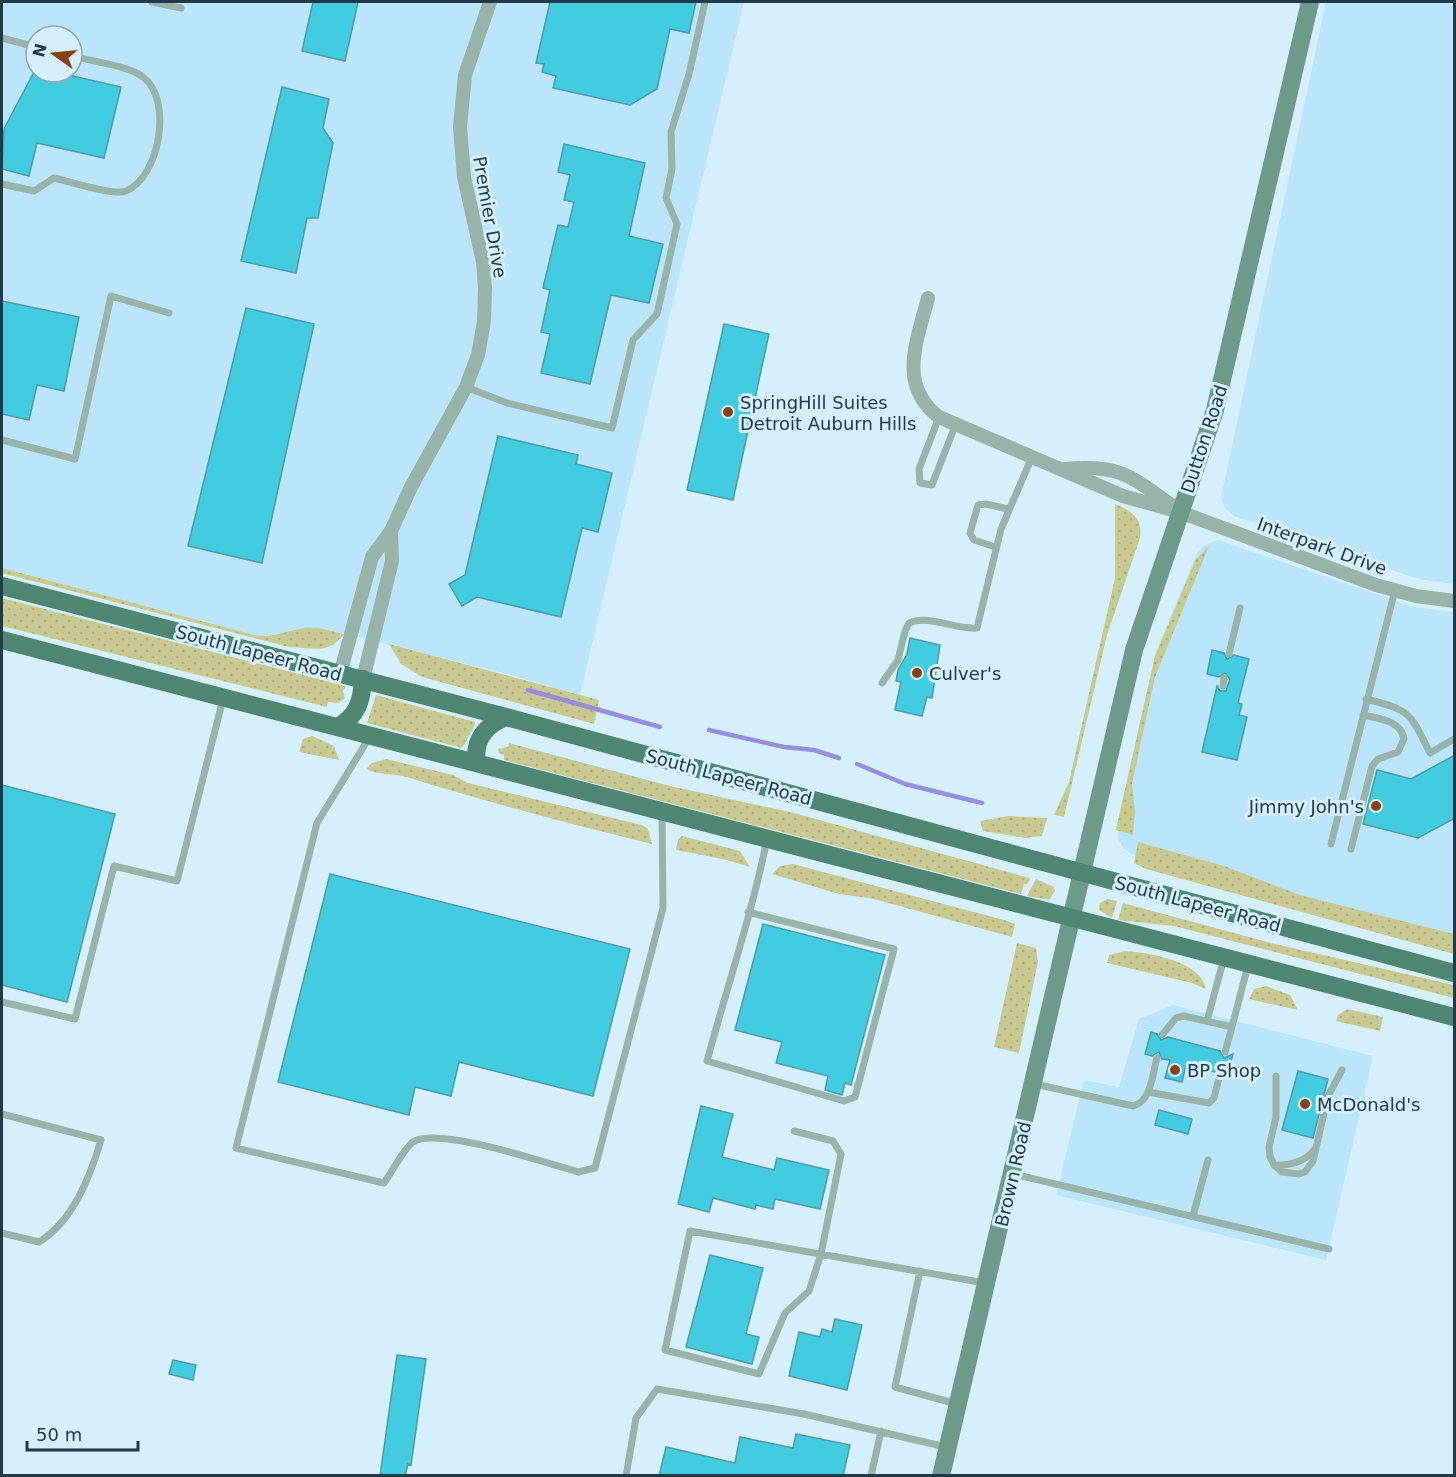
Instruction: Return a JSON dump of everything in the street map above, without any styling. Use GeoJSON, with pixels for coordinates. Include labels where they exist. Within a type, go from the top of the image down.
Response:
{"type":"FeatureCollection","features":[{"type":"Feature","properties":{"kind":"main road","name":"South Lapeer Road"},"geometry":{"type":"LineString","coordinates":[[2,586],[506,717],[1455,973]]}},
{"type":"Feature","properties":{"kind":"main road"},"geometry":{"type":"LineString","coordinates":[[2,640],[1455,1017]]}},
{"type":"Feature","properties":{"kind":"main road"},"geometry":{"type":"LineString","coordinates":[[338,727],[354,715],[361,698],[363,680]]}},
{"type":"Feature","properties":{"kind":"main road"},"geometry":{"type":"LineString","coordinates":[[477,763],[476,755],[480,738],[494,722],[506,717]]}},
{"type":"Feature","properties":{"kind":"street","name":"Premier Drive"},"geometry":{"type":"LineString","coordinates":[[340,674],[372,557],[391,531],[411,487],[466,387],[478,355],[484,321],[483,261],[464,177],[460,127],[465,75],[490,2]]}},
{"type":"Feature","properties":{"kind":"street","name":"Dutton Road"},"geometry":{"type":"LineString","coordinates":[[1083,873],[1141,624],[1222,387],[1310,2]]}},
{"type":"Feature","properties":{"kind":"street","name":"Interpark Drive"},"geometry":{"type":"LineString","coordinates":[[928,298],[913,371],[919,397],[939,417],[955,426],[1065,469],[1087,483],[1123,496],[1180,512],[1395,590],[1455,601]]}},
{"type":"Feature","properties":{"kind":"street","name":"Interpark Drive"},"geometry":{"type":"LineString","coordinates":[[1065,469],[1092,467],[1117,470],[1132,477],[1180,512]]}},
{"type":"Feature","properties":{"kind":"street","name":"Premier Drive"},"geometry":{"type":"LineString","coordinates":[[363,680],[392,561],[391,531]]}},
{"type":"Feature","properties":{"kind":"street","name":"Brown Road"},"geometry":{"type":"LineString","coordinates":[[941,1476],[1083,873]]}},
{"type":"Feature","properties":{"kind":"lane"},"geometry":{"type":"LineString","coordinates":[[152,2],[181,8]]}},
{"type":"Feature","properties":{"kind":"lane"},"geometry":{"type":"LineString","coordinates":[[466,387],[507,403],[612,428],[633,340],[657,314],[677,224],[666,198],[672,169],[671,132],[689,74],[705,2]]}},
{"type":"Feature","properties":{"kind":"lane"},"geometry":{"type":"LineString","coordinates":[[2,38],[24,44]]}},
{"type":"Feature","properties":{"kind":"lane"},"geometry":{"type":"LineString","coordinates":[[2,184],[34,191],[54,178],[113,191],[126,191],[140,180],[157,143],[161,120],[153,88],[142,76],[84,59]]}},
{"type":"Feature","properties":{"kind":"lane"},"geometry":{"type":"LineString","coordinates":[[2,440],[75,459],[111,296],[170,313]]}},
{"type":"Feature","properties":{"kind":"lane"},"geometry":{"type":"LineString","coordinates":[[939,417],[919,469],[920,483],[932,485],[955,426]]}},
{"type":"Feature","properties":{"kind":"lane"},"geometry":{"type":"LineString","coordinates":[[882,683],[898,660],[909,623],[920,620],[962,629],[977,627],[995,547],[1008,509],[1019,490],[1032,457]]}},
{"type":"Feature","properties":{"kind":"lane"},"geometry":{"type":"LineString","coordinates":[[995,547],[974,540],[970,533],[978,505],[986,504],[1008,509]]}},
{"type":"Feature","properties":{"kind":"lane"},"geometry":{"type":"LineString","coordinates":[[1331,844],[1395,590]]}},
{"type":"Feature","properties":{"kind":"lane"},"geometry":{"type":"LineString","coordinates":[[1229,654],[1240,608]]}},
{"type":"Feature","properties":{"kind":"lane"},"geometry":{"type":"LineString","coordinates":[[2,1002],[75,1019],[114,866],[177,881],[224,697]]}},
{"type":"Feature","properties":{"kind":"lane"},"geometry":{"type":"LineString","coordinates":[[1366,699],[1396,707],[1408,713],[1430,753],[1455,739]]}},
{"type":"Feature","properties":{"kind":"lane"},"geometry":{"type":"LineString","coordinates":[[1351,849],[1372,766],[1378,759],[1398,752],[1404,739],[1400,728],[1395,724],[1363,715]]}},
{"type":"Feature","properties":{"kind":"lane"},"geometry":{"type":"LineString","coordinates":[[371,735],[317,824],[236,1148],[384,1183],[413,1142],[433,1136],[454,1139],[578,1172],[595,1168],[663,908],[662,811]]}},
{"type":"Feature","properties":{"kind":"lane"},"geometry":{"type":"LineString","coordinates":[[747,912],[894,950],[855,1097],[844,1101],[706,1061],[767,839]]}},
{"type":"Feature","properties":{"kind":"lane"},"geometry":{"type":"LineString","coordinates":[[1207,1021],[1224,958]]}},
{"type":"Feature","properties":{"kind":"lane"},"geometry":{"type":"LineString","coordinates":[[1225,1052],[1248,964]]}},
{"type":"Feature","properties":{"kind":"lane"},"geometry":{"type":"LineString","coordinates":[[1162,1035],[1176,1018],[1184,1016],[1232,1027]]}},
{"type":"Feature","properties":{"kind":"lane"},"geometry":{"type":"LineString","coordinates":[[1035,1084],[1133,1106],[1140,1105],[1148,1092],[1157,1057]]}},
{"type":"Feature","properties":{"kind":"lane"},"geometry":{"type":"LineString","coordinates":[[1276,1076],[1276,1117],[1269,1147],[1274,1165],[1291,1173],[1305,1172],[1313,1161],[1328,1096],[1342,1070]]}},
{"type":"Feature","properties":{"kind":"lane"},"geometry":{"type":"LineString","coordinates":[[1148,1092],[1209,1103],[1214,1098],[1220,1074]]}},
{"type":"Feature","properties":{"kind":"lane"},"geometry":{"type":"LineString","coordinates":[[2,1114],[101,1140],[94,1163],[77,1197],[51,1234],[39,1242],[2,1233]]}},
{"type":"Feature","properties":{"kind":"lane"},"geometry":{"type":"LineString","coordinates":[[794,1131],[833,1141],[840,1154],[821,1254],[809,1291],[785,1313],[759,1374],[665,1350],[690,1231],[821,1254],[988,1283]]}},
{"type":"Feature","properties":{"kind":"lane"},"geometry":{"type":"LineString","coordinates":[[1274,1165],[1289,1165],[1307,1157],[1317,1147]]}},
{"type":"Feature","properties":{"kind":"lane"},"geometry":{"type":"LineString","coordinates":[[1193,1216],[1208,1160]]}},
{"type":"Feature","properties":{"kind":"lane"},"geometry":{"type":"LineString","coordinates":[[1013,1174],[1329,1249]]}},
{"type":"Feature","properties":{"kind":"lane"},"geometry":{"type":"LineString","coordinates":[[920,1271],[895,1387],[958,1404]]}},
{"type":"Feature","properties":{"kind":"lane"},"geometry":{"type":"LineString","coordinates":[[626,1476],[636,1418],[657,1389],[804,1414],[948,1447]]}},
{"type":"Feature","properties":{"kind":"lane"},"geometry":{"type":"LineString","coordinates":[[871,1476],[881,1431]]}},
{"type":"Feature","properties":{"kind":"shaded area"},"geometry":{"type":"Polygon","coordinates":[[[2,2],[744,2],[580,695],[507,674],[330,630],[258,636],[2,568],[2,2]]]}},
{"type":"Feature","properties":{"kind":"shaded area"},"geometry":{"type":"Polygon","coordinates":[[[1326,2],[1454,2],[1454,584],[1418,579],[1234,516],[1225,508],[1221,498],[1326,2]]]}},
{"type":"Feature","properties":{"kind":"shaded area"},"geometry":{"type":"Polygon","coordinates":[[[1218,540],[1414,607],[1454,612],[1454,950],[1147,864],[1123,848],[1118,838],[1119,815],[1156,651],[1197,553],[1203,546],[1218,540]]]}},
{"type":"Feature","properties":{"kind":"shaded area"},"geometry":{"type":"Polygon","coordinates":[[[1173,1005],[1373,1056],[1326,1260],[1056,1195],[1084,1080],[1119,1087],[1139,1019],[1173,1005]]]}},
{"type":"Feature","properties":{"kind":"green space"},"geometry":{"type":"Polygon","coordinates":[[[1115,504],[1126,509],[1138,520],[1140,538],[1107,635],[1064,817],[1054,815],[1069,782],[1115,578],[1115,504]]]}},
{"type":"Feature","properties":{"kind":"green space"},"geometry":{"type":"Polygon","coordinates":[[[1209,546],[1155,677],[1132,784],[1135,812],[1133,835],[1116,830],[1155,656],[1196,559],[1209,546]]]}},
{"type":"Feature","properties":{"kind":"green space"},"geometry":{"type":"Polygon","coordinates":[[[2,568],[258,636],[311,628],[344,634],[338,641],[325,648],[289,647],[2,573],[2,568]]]}},
{"type":"Feature","properties":{"kind":"green space"},"geometry":{"type":"Polygon","coordinates":[[[2,598],[342,685],[346,687],[343,691],[345,698],[339,703],[328,702],[327,707],[2,626],[2,598]]]}},
{"type":"Feature","properties":{"kind":"green space"},"geometry":{"type":"Polygon","coordinates":[[[389,644],[599,700],[594,724],[422,677],[401,664],[389,644]]]}},
{"type":"Feature","properties":{"kind":"green space"},"geometry":{"type":"Polygon","coordinates":[[[376,695],[475,722],[475,725],[462,748],[367,723],[376,695]]]}},
{"type":"Feature","properties":{"kind":"green space"},"geometry":{"type":"Polygon","coordinates":[[[312,736],[334,746],[339,760],[299,752],[303,739],[312,736]]]}},
{"type":"Feature","properties":{"kind":"green space"},"geometry":{"type":"Polygon","coordinates":[[[509,743],[670,786],[794,813],[1030,878],[1028,884],[1024,884],[1021,894],[504,760],[504,755],[499,753],[498,749],[508,747],[509,743]]]}},
{"type":"Feature","properties":{"kind":"green space"},"geometry":{"type":"Polygon","coordinates":[[[386,759],[453,775],[468,783],[642,825],[648,829],[652,844],[531,813],[405,776],[377,773],[366,769],[372,763],[386,759]]]}},
{"type":"Feature","properties":{"kind":"green space"},"geometry":{"type":"Polygon","coordinates":[[[1008,816],[1047,818],[1042,836],[1025,838],[983,831],[980,821],[1008,816]]]}},
{"type":"Feature","properties":{"kind":"green space"},"geometry":{"type":"Polygon","coordinates":[[[682,836],[740,851],[750,867],[676,850],[678,839],[682,836]]]}},
{"type":"Feature","properties":{"kind":"green space"},"geometry":{"type":"Polygon","coordinates":[[[1138,842],[1224,866],[1300,895],[1454,934],[1454,954],[1146,869],[1134,863],[1138,842]]]}},
{"type":"Feature","properties":{"kind":"green space"},"geometry":{"type":"Polygon","coordinates":[[[793,864],[1004,920],[1015,924],[1012,937],[874,899],[839,894],[772,874],[780,866],[793,864]]]}},
{"type":"Feature","properties":{"kind":"green space"},"geometry":{"type":"Polygon","coordinates":[[[1036,879],[1054,887],[1055,891],[1049,900],[1027,896],[1036,879]]]}},
{"type":"Feature","properties":{"kind":"green space"},"geometry":{"type":"Polygon","coordinates":[[[1107,899],[1117,901],[1112,918],[1099,910],[1100,903],[1107,899]]]}},
{"type":"Feature","properties":{"kind":"green space"},"geometry":{"type":"Polygon","coordinates":[[[1123,903],[1275,944],[1454,985],[1454,998],[1174,926],[1118,920],[1123,903]]]}},
{"type":"Feature","properties":{"kind":"green space"},"geometry":{"type":"Polygon","coordinates":[[[1017,943],[1036,948],[1038,962],[1019,1053],[994,1047],[1017,943]]]}},
{"type":"Feature","properties":{"kind":"green space"},"geometry":{"type":"Polygon","coordinates":[[[1125,951],[1148,954],[1185,965],[1202,979],[1206,989],[1192,983],[1107,963],[1109,955],[1125,951]]]}},
{"type":"Feature","properties":{"kind":"green space"},"geometry":{"type":"Polygon","coordinates":[[[1266,986],[1290,995],[1298,1010],[1249,999],[1254,989],[1266,986]]]}},
{"type":"Feature","properties":{"kind":"green space"},"geometry":{"type":"Polygon","coordinates":[[[1347,1009],[1383,1017],[1380,1031],[1336,1021],[1338,1015],[1347,1009]]]}},
{"type":"Feature","properties":{"kind":"building"},"geometry":{"type":"Polygon","coordinates":[[[313,2],[358,2],[345,61],[302,51],[313,2]]]}},
{"type":"Feature","properties":{"kind":"building"},"geometry":{"type":"Polygon","coordinates":[[[550,2],[696,2],[689,33],[670,29],[657,89],[630,105],[553,88],[556,76],[542,72],[544,64],[536,63],[550,2]]]}},
{"type":"Feature","properties":{"kind":"building"},"geometry":{"type":"Polygon","coordinates":[[[84,78],[121,87],[104,158],[37,143],[29,176],[2,169],[4,129],[28,84],[84,84],[84,78]]]}},
{"type":"Feature","properties":{"kind":"building"},"geometry":{"type":"Polygon","coordinates":[[[282,87],[329,99],[323,128],[333,143],[318,218],[307,218],[296,273],[241,261],[282,87]]]}},
{"type":"Feature","properties":{"kind":"building"},"geometry":{"type":"Polygon","coordinates":[[[564,144],[645,163],[629,236],[663,244],[649,303],[611,295],[590,384],[541,373],[550,334],[541,332],[550,290],[543,288],[558,225],[568,227],[574,202],[564,200],[570,175],[558,172],[564,144]]]}},
{"type":"Feature","properties":{"kind":"building"},"geometry":{"type":"Polygon","coordinates":[[[2,301],[79,317],[64,391],[37,385],[29,420],[2,414],[2,301]]]}},
{"type":"Feature","properties":{"kind":"building"},"geometry":{"type":"Polygon","coordinates":[[[246,308],[314,324],[262,563],[188,546],[246,308]]]}},
{"type":"Feature","properties":{"kind":"building","name":"SpringHill Suites Detroit Auburn Hills"},"geometry":{"type":"Polygon","coordinates":[[[724,324],[769,334],[733,500],[687,490],[724,324]]]}},
{"type":"Feature","properties":{"kind":"building"},"geometry":{"type":"Polygon","coordinates":[[[498,436],[578,455],[576,464],[612,473],[598,532],[582,528],[561,617],[477,597],[462,606],[449,584],[465,575],[498,436]]]}},
{"type":"Feature","properties":{"kind":"building","name":"Culver's"},"geometry":{"type":"Polygon","coordinates":[[[910,638],[940,645],[932,698],[927,697],[922,716],[895,710],[901,682],[896,681],[898,670],[907,654],[910,638]]]}},
{"type":"Feature","properties":{"kind":"building"},"geometry":{"type":"Polygon","coordinates":[[[1212,650],[1224,653],[1227,659],[1234,655],[1249,659],[1238,703],[1242,704],[1239,715],[1247,717],[1237,760],[1202,752],[1217,686],[1220,691],[1226,691],[1230,679],[1225,673],[1219,677],[1207,674],[1212,650]]]}},
{"type":"Feature","properties":{"kind":"building"},"geometry":{"type":"Polygon","coordinates":[[[1455,755],[1455,818],[1418,838],[1363,824],[1377,770],[1411,779],[1455,755]]]}},
{"type":"Feature","properties":{"kind":"building"},"geometry":{"type":"Polygon","coordinates":[[[2,785],[115,814],[67,1002],[2,985],[2,785]]]}},
{"type":"Feature","properties":{"kind":"building"},"geometry":{"type":"Polygon","coordinates":[[[330,874],[630,949],[593,1096],[459,1062],[451,1096],[415,1087],[409,1115],[278,1082],[330,874]]]}},
{"type":"Feature","properties":{"kind":"building"},"geometry":{"type":"Polygon","coordinates":[[[763,924],[885,955],[851,1085],[845,1083],[842,1095],[825,1090],[828,1076],[776,1063],[782,1042],[735,1030],[763,924]]]}},
{"type":"Feature","properties":{"kind":"building"},"geometry":{"type":"Polygon","coordinates":[[[1151,1032],[1157,1034],[1161,1040],[1168,1037],[1220,1051],[1224,1058],[1233,1054],[1227,1076],[1222,1069],[1215,1072],[1186,1065],[1182,1082],[1165,1078],[1170,1060],[1162,1059],[1159,1052],[1152,1056],[1145,1054],[1151,1032]]]}},
{"type":"Feature","properties":{"kind":"building","name":"McDonald's"},"geometry":{"type":"Polygon","coordinates":[[[1298,1071],[1328,1079],[1313,1138],[1282,1130],[1298,1071]]]}},
{"type":"Feature","properties":{"kind":"building"},"geometry":{"type":"Polygon","coordinates":[[[701,1106],[733,1114],[722,1157],[774,1170],[777,1158],[829,1170],[820,1209],[775,1199],[773,1209],[756,1205],[755,1209],[713,1198],[709,1212],[678,1204],[701,1106]]]}},
{"type":"Feature","properties":{"kind":"building"},"geometry":{"type":"Polygon","coordinates":[[[1159,1110],[1192,1119],[1188,1134],[1155,1125],[1159,1110]]]}},
{"type":"Feature","properties":{"kind":"building"},"geometry":{"type":"Polygon","coordinates":[[[710,1255],[763,1268],[746,1334],[759,1337],[752,1364],[686,1347],[710,1255]]]}},
{"type":"Feature","properties":{"kind":"building"},"geometry":{"type":"Polygon","coordinates":[[[835,1319],[862,1325],[847,1390],[789,1376],[799,1332],[820,1337],[822,1329],[832,1332],[835,1319]]]}},
{"type":"Feature","properties":{"kind":"building"},"geometry":{"type":"Polygon","coordinates":[[[397,1355],[426,1359],[411,1465],[408,1464],[405,1476],[380,1476],[397,1355]]]}},
{"type":"Feature","properties":{"kind":"building"},"geometry":{"type":"Polygon","coordinates":[[[173,1360],[196,1365],[193,1380],[169,1374],[173,1360]]]}},
{"type":"Feature","properties":{"kind":"building"},"geometry":{"type":"Polygon","coordinates":[[[796,1434],[850,1445],[843,1476],[659,1476],[666,1447],[735,1463],[740,1437],[793,1448],[796,1434]]]}},
{"type":"Feature","properties":{"kind":"waterway"},"geometry":{"type":"LineString","coordinates":[[528,690],[660,727]]}},
{"type":"Feature","properties":{"kind":"waterway"},"geometry":{"type":"LineString","coordinates":[[709,730],[784,747],[814,750],[839,758]]}},
{"type":"Feature","properties":{"kind":"waterway"},"geometry":{"type":"LineString","coordinates":[[857,764],[905,784],[982,803]]}},
{"type":"Feature","properties":{"kind":"place","name":"SpringHill Suites Detroit Auburn Hills"},"geometry":{"type":"Point","coordinates":[728,412]}},
{"type":"Feature","properties":{"kind":"place","name":"Culver's"},"geometry":{"type":"Point","coordinates":[917,673]}},
{"type":"Feature","properties":{"kind":"place","name":"Jimmy John's"},"geometry":{"type":"Point","coordinates":[1376,806]}},
{"type":"Feature","properties":{"kind":"place","name":"BP Shop"},"geometry":{"type":"Point","coordinates":[1175,1070]}},
{"type":"Feature","properties":{"kind":"place","name":"McDonald's"},"geometry":{"type":"Point","coordinates":[1305,1104]}}]}
